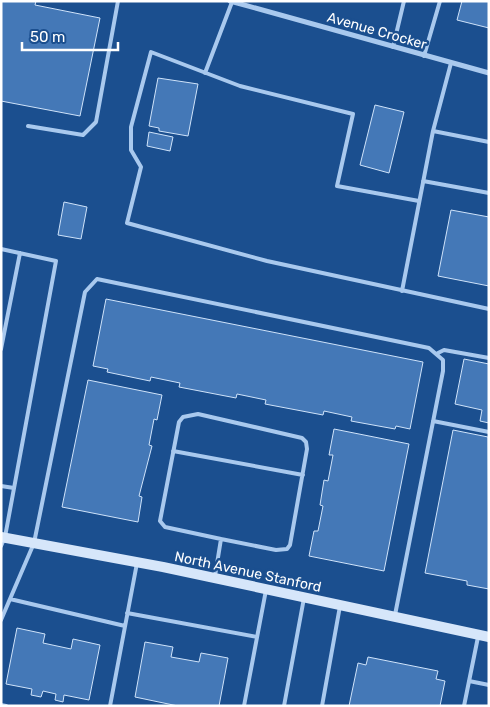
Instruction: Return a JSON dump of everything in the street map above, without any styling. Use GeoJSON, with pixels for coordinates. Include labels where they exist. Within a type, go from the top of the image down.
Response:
{"type":"FeatureCollection","features":[{"type":"Feature","properties":{"kind":"street","name":"Avenue Crocker"},"geometry":{"type":"LineString","coordinates":[[231,2],[245,3],[424,56],[489,73]]}},
{"type":"Feature","properties":{"kind":"street","name":"North Avenue Stanford"},"geometry":{"type":"LineString","coordinates":[[2,540],[34,543],[137,562],[484,636]]}},
{"type":"Feature","properties":{"kind":"lane"},"geometry":{"type":"LineString","coordinates":[[28,126],[83,136],[93,128],[96,122],[118,1]]}},
{"type":"Feature","properties":{"kind":"lane"},"geometry":{"type":"LineString","coordinates":[[393,47],[404,1]]}},
{"type":"Feature","properties":{"kind":"lane"},"geometry":{"type":"LineString","coordinates":[[424,56],[440,1]]}},
{"type":"Feature","properties":{"kind":"lane"},"geometry":{"type":"LineString","coordinates":[[205,73],[231,2]]}},
{"type":"Feature","properties":{"kind":"lane"},"geometry":{"type":"LineString","coordinates":[[420,201],[337,186],[353,114],[240,86],[151,52],[131,127],[131,150],[141,167],[127,223],[267,261],[489,309]]}},
{"type":"Feature","properties":{"kind":"lane"},"geometry":{"type":"LineString","coordinates":[[402,291],[433,131],[451,63]]}},
{"type":"Feature","properties":{"kind":"lane"},"geometry":{"type":"LineString","coordinates":[[433,131],[489,142]]}},
{"type":"Feature","properties":{"kind":"lane"},"geometry":{"type":"LineString","coordinates":[[423,181],[489,192]]}},
{"type":"Feature","properties":{"kind":"lane"},"geometry":{"type":"LineString","coordinates":[[1,249],[56,261],[14,488],[2,540]]}},
{"type":"Feature","properties":{"kind":"lane"},"geometry":{"type":"LineString","coordinates":[[1,349],[20,253]]}},
{"type":"Feature","properties":{"kind":"lane"},"geometry":{"type":"LineString","coordinates":[[1,620],[34,543],[85,292],[97,279],[429,348],[438,353],[443,360],[443,372],[394,618]]}},
{"type":"Feature","properties":{"kind":"lane"},"geometry":{"type":"LineString","coordinates":[[438,353],[444,350],[489,358]]}},
{"type":"Feature","properties":{"kind":"lane"},"geometry":{"type":"LineString","coordinates":[[198,414],[302,438],[306,442],[307,449],[290,545],[287,549],[276,550],[165,528],[160,521],[173,451],[179,422],[183,417],[198,414]]}},
{"type":"Feature","properties":{"kind":"lane"},"geometry":{"type":"LineString","coordinates":[[433,420],[489,432]]}},
{"type":"Feature","properties":{"kind":"lane"},"geometry":{"type":"LineString","coordinates":[[173,451],[303,475]]}},
{"type":"Feature","properties":{"kind":"lane"},"geometry":{"type":"LineString","coordinates":[[1,486],[14,488]]}},
{"type":"Feature","properties":{"kind":"lane"},"geometry":{"type":"LineString","coordinates":[[214,578],[221,539]]}},
{"type":"Feature","properties":{"kind":"lane"},"geometry":{"type":"LineString","coordinates":[[110,706],[137,562]]}},
{"type":"Feature","properties":{"kind":"lane"},"geometry":{"type":"LineString","coordinates":[[244,706],[266,590]]}},
{"type":"Feature","properties":{"kind":"lane"},"geometry":{"type":"LineString","coordinates":[[284,706],[304,598]]}},
{"type":"Feature","properties":{"kind":"lane"},"geometry":{"type":"LineString","coordinates":[[10,599],[125,626]]}},
{"type":"Feature","properties":{"kind":"lane"},"geometry":{"type":"LineString","coordinates":[[322,706],[340,606]]}},
{"type":"Feature","properties":{"kind":"lane"},"geometry":{"type":"LineString","coordinates":[[127,613],[257,638]]}},
{"type":"Feature","properties":{"kind":"lane"},"geometry":{"type":"LineString","coordinates":[[464,706],[469,682],[484,636]]}},
{"type":"Feature","properties":{"kind":"lane"},"geometry":{"type":"LineString","coordinates":[[469,682],[489,685]]}},
{"type":"Feature","properties":{"kind":"lane"},"geometry":{"type":"LineString","coordinates":[[1,705],[6,706]]}},
{"type":"Feature","properties":{"kind":"building"},"geometry":{"type":"Polygon","coordinates":[[[1,1],[36,1],[35,5],[100,18],[80,116],[1,101],[1,1]]]}},
{"type":"Feature","properties":{"kind":"building"},"geometry":{"type":"Polygon","coordinates":[[[462,1],[489,1],[489,28],[457,20],[462,1]]]}},
{"type":"Feature","properties":{"kind":"building"},"geometry":{"type":"Polygon","coordinates":[[[158,78],[198,84],[188,136],[159,131],[159,128],[149,126],[158,78]]]}},
{"type":"Feature","properties":{"kind":"building"},"geometry":{"type":"Polygon","coordinates":[[[375,105],[404,112],[389,173],[360,165],[375,105]]]}},
{"type":"Feature","properties":{"kind":"building"},"geometry":{"type":"Polygon","coordinates":[[[149,132],[173,137],[170,151],[147,146],[149,132]]]}},
{"type":"Feature","properties":{"kind":"building"},"geometry":{"type":"Polygon","coordinates":[[[64,202],[87,207],[81,239],[58,235],[64,202]]]}},
{"type":"Feature","properties":{"kind":"building"},"geometry":{"type":"Polygon","coordinates":[[[451,210],[489,217],[489,286],[438,276],[451,210]]]}},
{"type":"Feature","properties":{"kind":"building"},"geometry":{"type":"Polygon","coordinates":[[[106,299],[423,362],[410,429],[396,426],[395,429],[351,421],[352,417],[324,411],[323,415],[265,404],[266,400],[237,394],[236,398],[179,387],[180,383],[151,377],[150,381],[107,372],[108,369],[93,366],[106,299]]]}},
{"type":"Feature","properties":{"kind":"building"},"geometry":{"type":"Polygon","coordinates":[[[464,359],[489,364],[489,423],[480,421],[482,410],[455,404],[464,359]]]}},
{"type":"Feature","properties":{"kind":"building"},"geometry":{"type":"Polygon","coordinates":[[[88,380],[162,395],[157,420],[154,419],[149,445],[152,446],[139,496],[142,497],[138,522],[62,507],[88,380]]]}},
{"type":"Feature","properties":{"kind":"building"},"geometry":{"type":"Polygon","coordinates":[[[334,429],[409,444],[384,571],[309,556],[314,531],[318,531],[323,506],[320,505],[324,480],[328,481],[333,455],[329,455],[334,429]]]}},
{"type":"Feature","properties":{"kind":"building"},"geometry":{"type":"Polygon","coordinates":[[[453,430],[488,437],[489,589],[467,585],[467,581],[425,573],[453,430]]]}},
{"type":"Feature","properties":{"kind":"building"},"geometry":{"type":"Polygon","coordinates":[[[17,628],[45,634],[43,643],[71,649],[73,639],[100,645],[89,700],[64,695],[63,702],[55,700],[56,694],[43,691],[41,697],[31,695],[32,689],[6,684],[17,628]]]}},
{"type":"Feature","properties":{"kind":"building"},"geometry":{"type":"Polygon","coordinates":[[[145,642],[173,647],[171,657],[199,662],[201,653],[228,658],[219,706],[178,706],[135,697],[145,642]]]}},
{"type":"Feature","properties":{"kind":"building"},"geometry":{"type":"Polygon","coordinates":[[[368,657],[438,671],[436,679],[445,681],[440,706],[349,706],[358,663],[366,665],[368,657]]]}}]}
